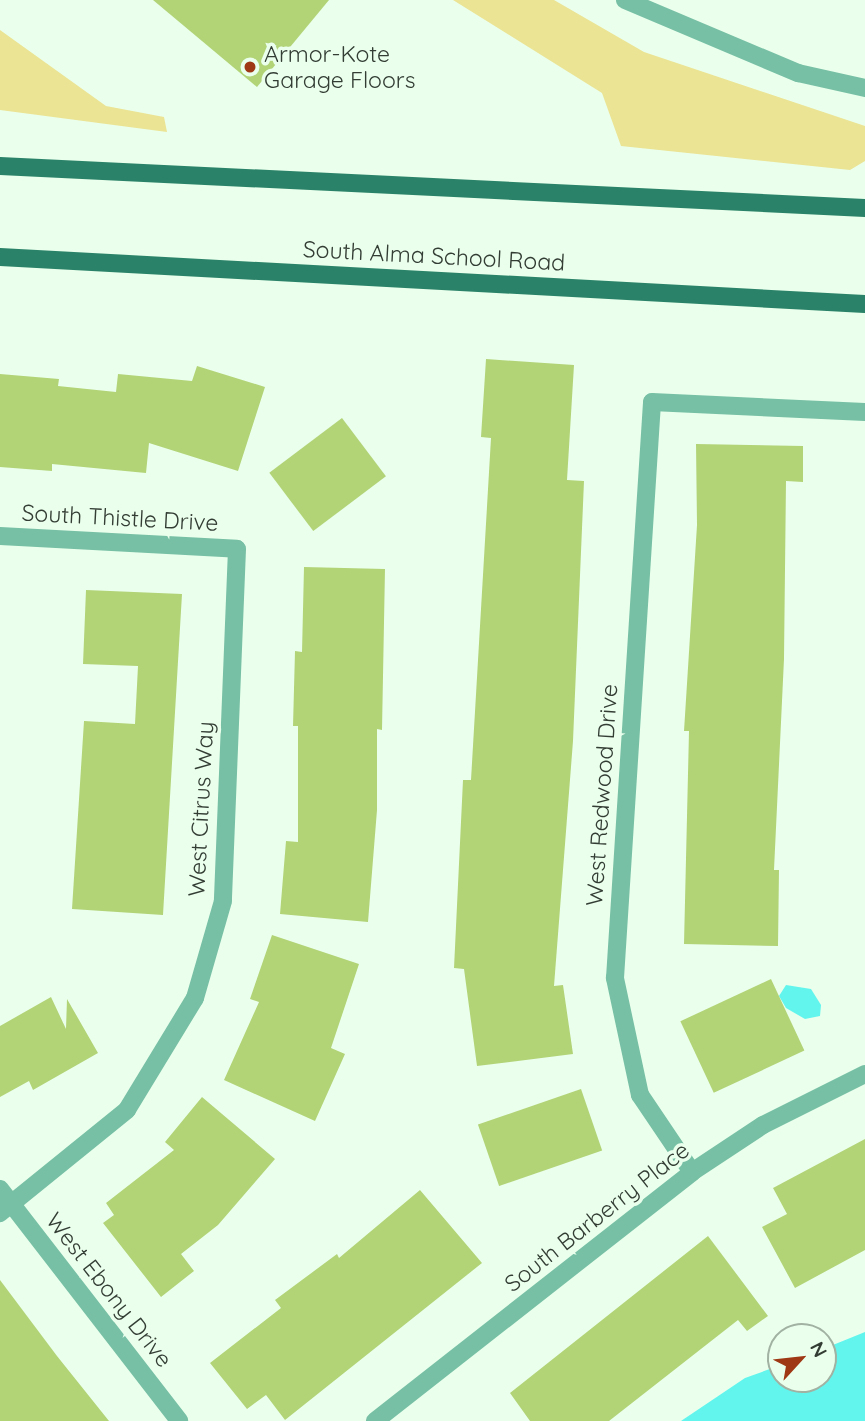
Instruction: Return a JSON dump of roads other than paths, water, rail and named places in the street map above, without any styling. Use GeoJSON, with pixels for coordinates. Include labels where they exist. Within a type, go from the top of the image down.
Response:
{"type":"FeatureCollection","features":[{"type":"Feature","properties":{"kind":"main road"},"geometry":{"type":"LineString","coordinates":[[0,166],[865,208]]}},
{"type":"Feature","properties":{"kind":"main road","name":"South Alma School Road"},"geometry":{"type":"LineString","coordinates":[[0,257],[865,304]]}},
{"type":"Feature","properties":{"kind":"street"},"geometry":{"type":"LineString","coordinates":[[625,0],[775,65],[865,88]]}},
{"type":"Feature","properties":{"kind":"street","name":"West Redwood Drive"},"geometry":{"type":"LineString","coordinates":[[692,1172],[640,1095],[615,978],[652,402],[865,412]]}},
{"type":"Feature","properties":{"kind":"street","name":"South Thistle Drive"},"geometry":{"type":"LineString","coordinates":[[0,537],[237,549]]}},
{"type":"Feature","properties":{"kind":"street","name":"West Citrus Way"},"geometry":{"type":"LineString","coordinates":[[4,1202],[127,1110],[195,998],[223,901],[237,549]]}},
{"type":"Feature","properties":{"kind":"street","name":"South Barberry Place"},"geometry":{"type":"LineString","coordinates":[[375,1421],[692,1172],[763,1125],[865,1074]]}},
{"type":"Feature","properties":{"kind":"street","name":"West Ebony Drive"},"geometry":{"type":"LineString","coordinates":[[4,1202],[179,1421]]}},
{"type":"Feature","properties":{"kind":"water"},"geometry":{"type":"Polygon","coordinates":[[[786,985],[811,989],[821,1005],[820,1016],[805,1019],[786,1008],[779,996],[786,985]]]}},
{"type":"Feature","properties":{"kind":"water"},"geometry":{"type":"Polygon","coordinates":[[[865,1332],[865,1421],[681,1421],[745,1378],[767,1370],[767,1393],[837,1393],[837,1343],[865,1332]]]}},
{"type":"Feature","properties":{"kind":"place","name":"Armor-Kote Garage Floors"},"geometry":{"type":"Point","coordinates":[250,67]}}]}
